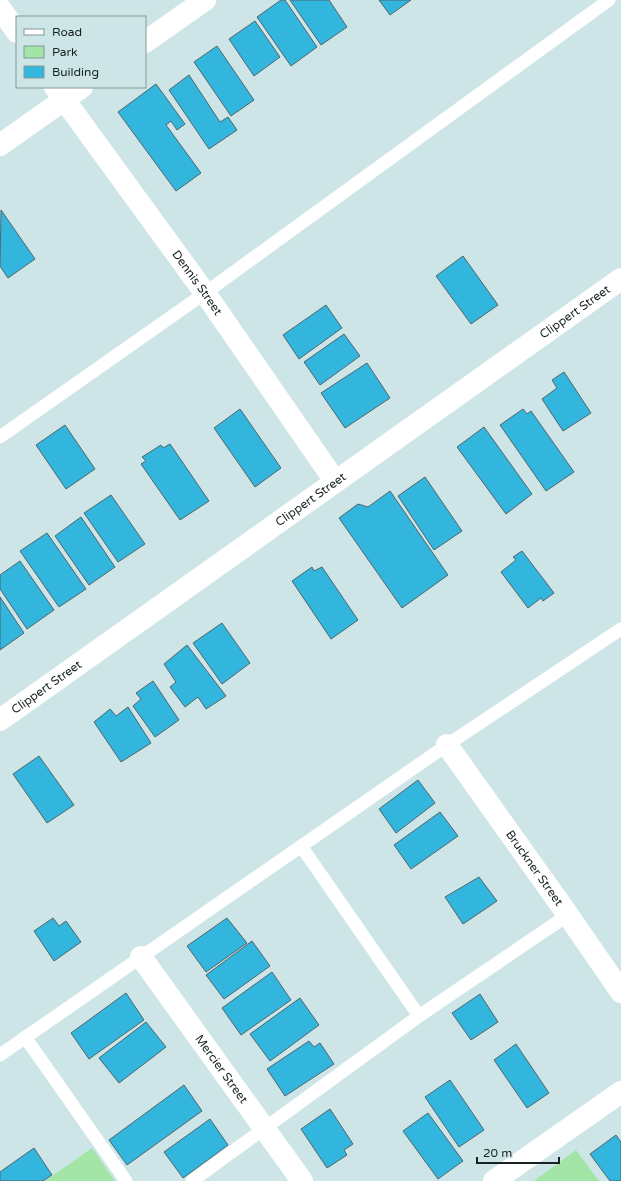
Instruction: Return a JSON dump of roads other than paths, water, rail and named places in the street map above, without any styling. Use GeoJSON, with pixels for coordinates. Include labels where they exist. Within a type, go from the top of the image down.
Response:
{"type":"FeatureCollection","features":[{"type":"Feature","properties":{"kind":"street"},"geometry":{"type":"LineString","coordinates":[[146,41],[205,0]]}},
{"type":"Feature","properties":{"kind":"street"},"geometry":{"type":"LineString","coordinates":[[0,8],[16,31]]}},
{"type":"Feature","properties":{"kind":"street"},"geometry":{"type":"LineString","coordinates":[[0,145],[60,93],[78,88]]}},
{"type":"Feature","properties":{"kind":"street","name":"Dennis Street"},"geometry":{"type":"LineString","coordinates":[[60,93],[204,293],[335,481]]}},
{"type":"Feature","properties":{"kind":"street","name":"Clippert Street"},"geometry":{"type":"LineString","coordinates":[[0,720],[621,279]]}},
{"type":"Feature","properties":{"kind":"street","name":"Bruckner Street"},"geometry":{"type":"LineString","coordinates":[[447,745],[621,992]]}},
{"type":"Feature","properties":{"kind":"street","name":"Mercier Street"},"geometry":{"type":"LineString","coordinates":[[141,957],[263,1129],[302,1181]]}},
{"type":"Feature","properties":{"kind":"street"},"geometry":{"type":"LineString","coordinates":[[494,1181],[621,1092]]}},
{"type":"Feature","properties":{"kind":"lane"},"geometry":{"type":"LineString","coordinates":[[0,437],[204,293],[610,0]]}},
{"type":"Feature","properties":{"kind":"lane"},"geometry":{"type":"LineString","coordinates":[[0,1055],[447,745],[621,629]]}},
{"type":"Feature","properties":{"kind":"lane"},"geometry":{"type":"LineString","coordinates":[[301,846],[419,1016]]}},
{"type":"Feature","properties":{"kind":"lane"},"geometry":{"type":"LineString","coordinates":[[192,1181],[419,1016],[568,915]]}},
{"type":"Feature","properties":{"kind":"lane"},"geometry":{"type":"LineString","coordinates":[[26,1037],[126,1181]]}}]}
